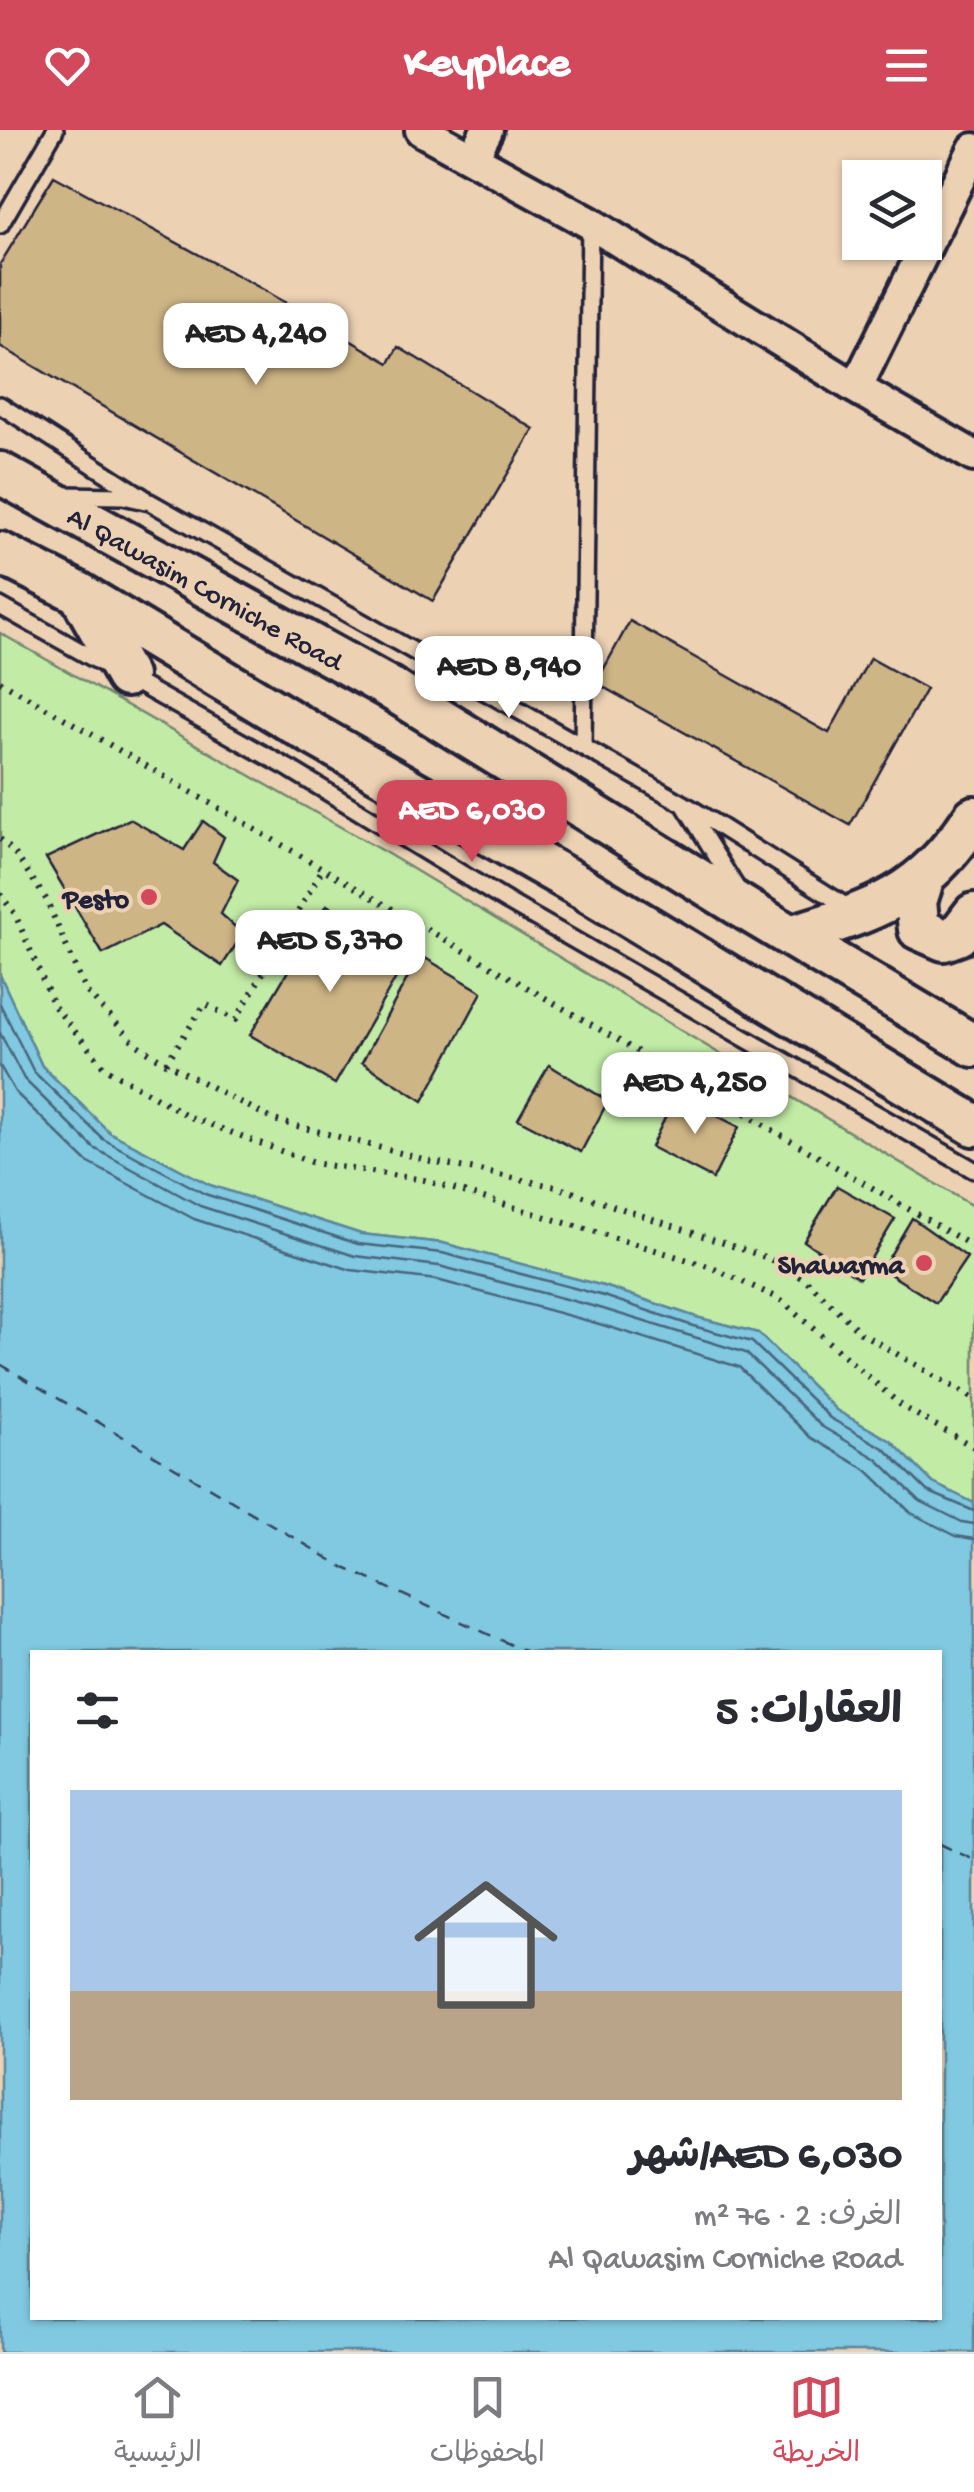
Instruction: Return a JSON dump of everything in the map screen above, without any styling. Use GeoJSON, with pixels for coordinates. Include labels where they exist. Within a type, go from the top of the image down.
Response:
{"type":"FeatureCollection","features":[{"type":"Feature","properties":{"kind":"main road","name":"Al Qawasim Corniche Road"},"geometry":{"type":"LineString","coordinates":[[0,473],[388,687],[752,914],[974,1046]]}},
{"type":"Feature","properties":{"kind":"main road"},"geometry":{"type":"LineString","coordinates":[[0,552],[79,593],[309,732],[583,888],[974,1125]]}},
{"type":"Feature","properties":{"kind":"main road"},"geometry":{"type":"LineString","coordinates":[[79,593],[126,676]]}},
{"type":"Feature","properties":{"kind":"main road"},"geometry":{"type":"LineString","coordinates":[[790,936],[880,907],[923,880],[974,817]]}},
{"type":"Feature","properties":{"kind":"main road"},"geometry":{"type":"LineString","coordinates":[[923,880],[916,902],[919,929],[944,940],[958,935],[974,914]]}},
{"type":"Feature","properties":{"kind":"street"},"geometry":{"type":"LineString","coordinates":[[421,130],[590,222],[856,388],[974,456]]}},
{"type":"Feature","properties":{"kind":"street"},"geometry":{"type":"LineString","coordinates":[[473,157],[488,130]]}},
{"type":"Feature","properties":{"kind":"street"},"geometry":{"type":"LineString","coordinates":[[856,388],[974,149]]}},
{"type":"Feature","properties":{"kind":"lane"},"geometry":{"type":"LineString","coordinates":[[0,225],[55,130]]}},
{"type":"Feature","properties":{"kind":"lane"},"geometry":{"type":"LineString","coordinates":[[583,746],[590,222]]}},
{"type":"Feature","properties":{"kind":"lane"},"geometry":{"type":"LineString","coordinates":[[0,405],[150,502],[684,804],[859,915]]}},
{"type":"Feature","properties":{"kind":"lane"},"geometry":{"type":"LineString","coordinates":[[43,496],[94,494],[150,502]]}},
{"type":"Feature","properties":{"kind":"lane"},"geometry":{"type":"LineString","coordinates":[[0,606],[290,769],[508,902],[974,1170]]}},
{"type":"Feature","properties":{"kind":"lane"},"geometry":{"type":"LineString","coordinates":[[684,804],[752,914]]}},
{"type":"Feature","properties":{"kind":"path"},"geometry":{"type":"LineString","coordinates":[[0,681],[974,1247]]}},
{"type":"Feature","properties":{"kind":"path"},"geometry":{"type":"LineString","coordinates":[[0,840],[14,852],[46,898],[85,990],[136,1044],[166,1064],[274,1120],[431,1162],[558,1187],[768,1258],[807,1280],[861,1333],[974,1399]]}},
{"type":"Feature","properties":{"kind":"path"},"geometry":{"type":"LineString","coordinates":[[166,1064],[206,1004],[236,1020],[323,868]]}},
{"type":"Feature","properties":{"kind":"path"},"geometry":{"type":"LineString","coordinates":[[0,894],[15,914],[54,1006],[105,1068],[190,1117],[313,1163],[424,1180],[708,1266],[778,1298],[902,1407],[974,1447]]}},
{"type":"Feature","properties":{"kind":"green space"},"geometry":{"type":"Polygon","coordinates":[[[0,633],[388,854],[974,1207],[974,1503],[933,1483],[891,1441],[836,1410],[758,1333],[443,1243],[361,1234],[210,1185],[109,1132],[42,1066],[0,975],[0,633]]]}},
{"type":"Feature","properties":{"kind":"water"},"geometry":{"type":"Polygon","coordinates":[[[0,975],[42,1066],[109,1132],[210,1185],[361,1234],[443,1243],[758,1333],[836,1410],[891,1441],[933,1483],[974,1503],[974,2352],[0,2352],[0,975]]]}},
{"type":"Feature","properties":{"kind":"building"},"geometry":{"type":"Polygon","coordinates":[[[54,176],[389,363],[398,347],[534,429],[433,601],[0,346],[0,264],[54,176]]]}},
{"type":"Feature","properties":{"kind":"building"},"geometry":{"type":"Polygon","coordinates":[[[630,621],[829,733],[870,658],[926,689],[850,825],[596,683],[630,621]]]}},
{"type":"Feature","properties":{"kind":"building","name":"Pesto"},"geometry":{"type":"Polygon","coordinates":[[[130,819],[184,850],[203,821],[224,837],[213,862],[238,880],[221,914],[243,934],[222,966],[161,925],[103,954],[46,858],[130,819]]]}},
{"type":"Feature","properties":{"kind":"building"},"geometry":{"type":"Polygon","coordinates":[[[327,905],[408,957],[335,1084],[250,1035],[327,905]]]}},
{"type":"Feature","properties":{"kind":"building"},"geometry":{"type":"Polygon","coordinates":[[[420,955],[482,992],[423,1101],[362,1062],[420,955]]]}},
{"type":"Feature","properties":{"kind":"building"},"geometry":{"type":"Polygon","coordinates":[[[549,1065],[608,1101],[581,1152],[518,1119],[549,1065]]]}},
{"type":"Feature","properties":{"kind":"building"},"geometry":{"type":"Polygon","coordinates":[[[676,1095],[739,1127],[713,1179],[651,1147],[676,1095]]]}},
{"type":"Feature","properties":{"kind":"building"},"geometry":{"type":"Polygon","coordinates":[[[837,1186],[895,1219],[859,1278],[804,1241],[837,1186]]]}},
{"type":"Feature","properties":{"kind":"building","name":"Shawarma"},"geometry":{"type":"Polygon","coordinates":[[[912,1218],[967,1257],[936,1303],[882,1269],[912,1218]]]}},
{"type":"Feature","properties":{"kind":"ferry route"},"geometry":{"type":"LineString","coordinates":[[0,1364],[345,1568],[523,1650]]}},
{"type":"Feature","properties":{"kind":"ferry route"},"geometry":{"type":"LineString","coordinates":[[942,1845],[974,1860]]}},
{"type":"Feature","properties":{"kind":"place","name":"Pesto"},"geometry":{"type":"Point","coordinates":[149,897]}},
{"type":"Feature","properties":{"kind":"place","name":"Shawarma"},"geometry":{"type":"Point","coordinates":[924,1263]}}]}
